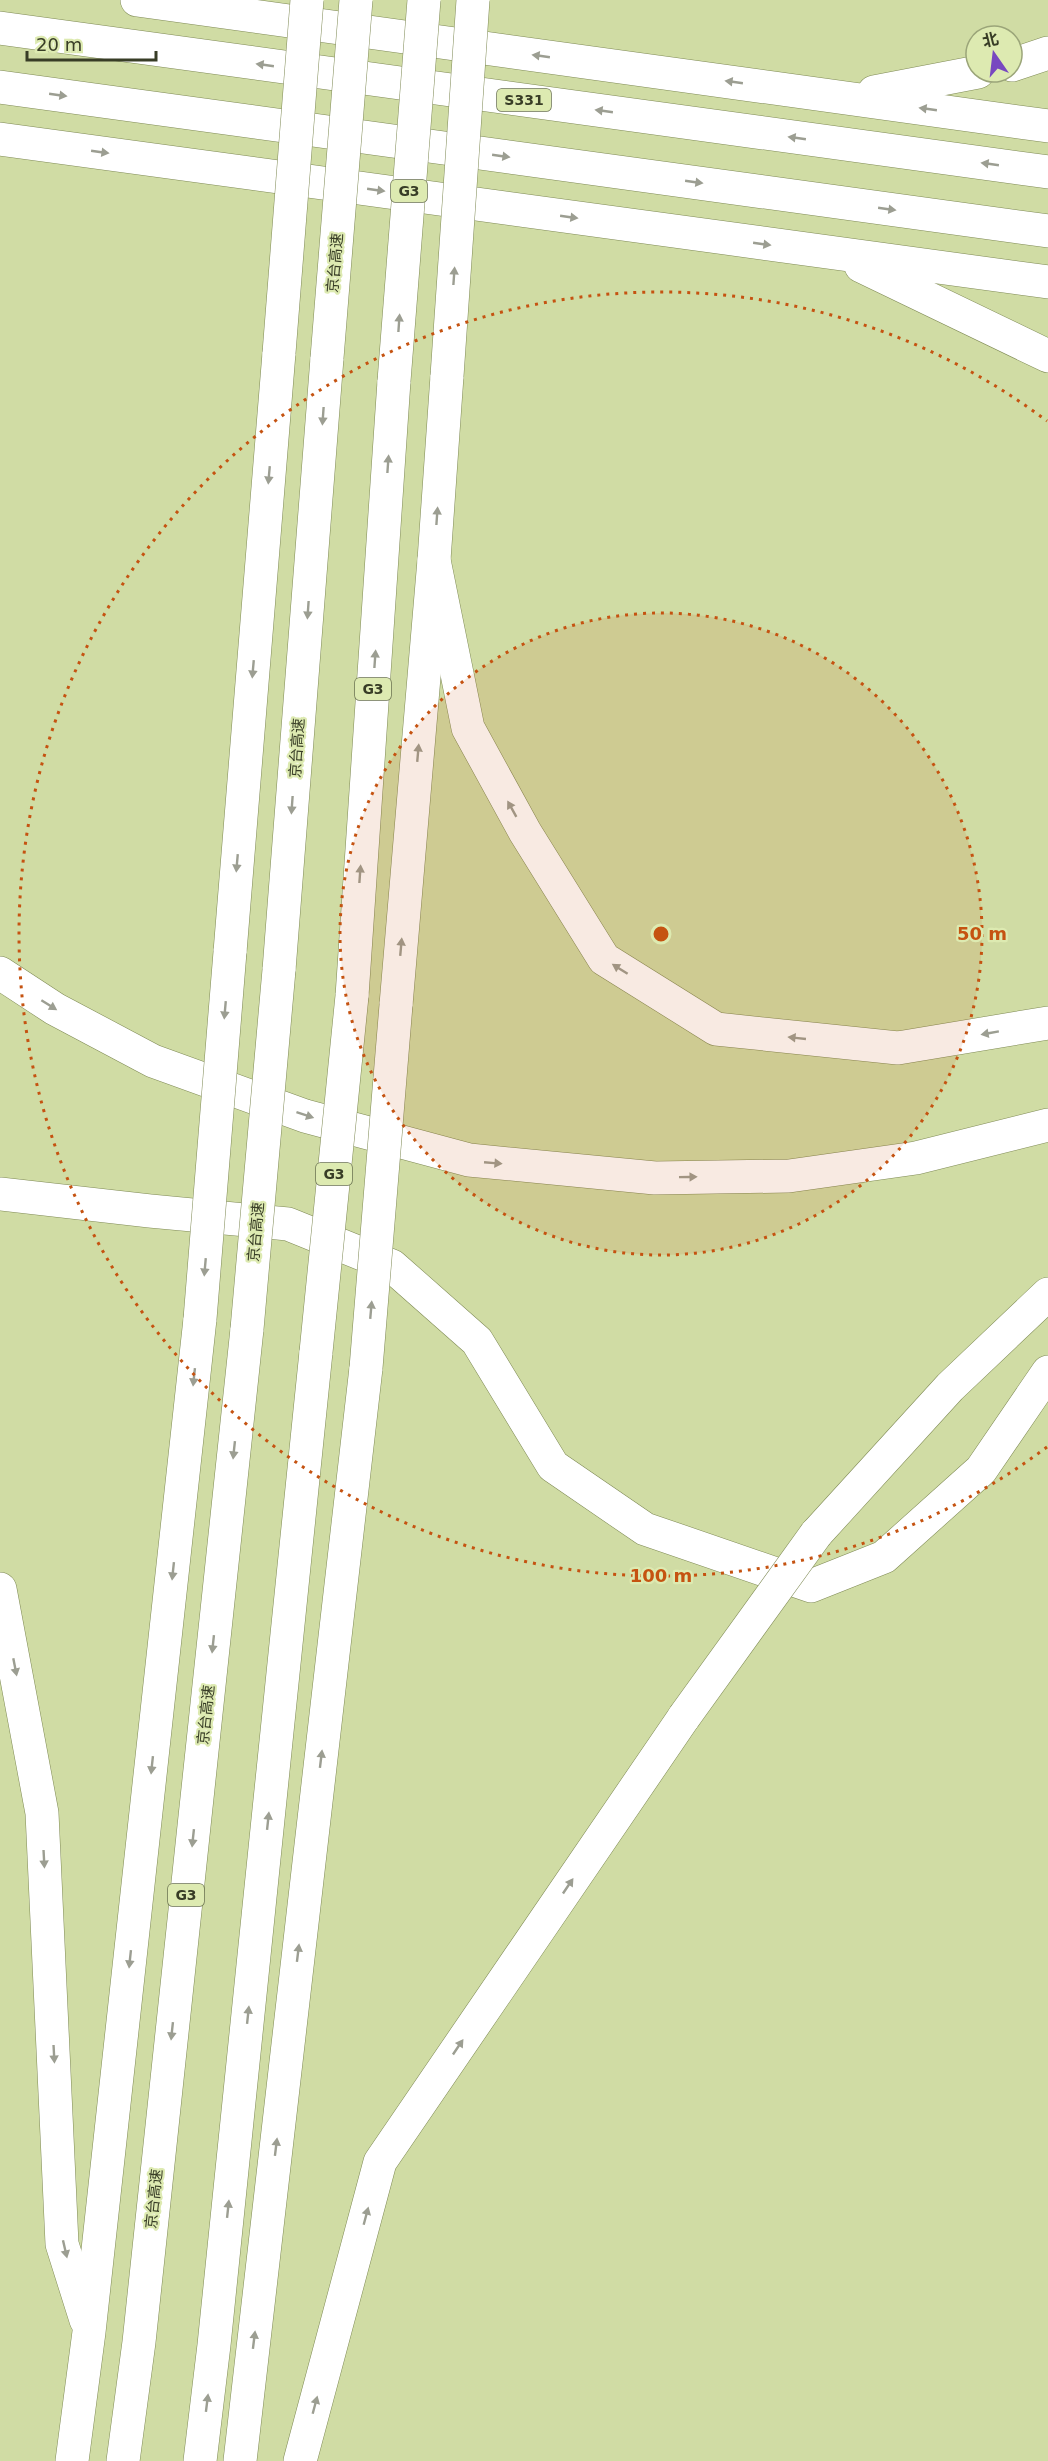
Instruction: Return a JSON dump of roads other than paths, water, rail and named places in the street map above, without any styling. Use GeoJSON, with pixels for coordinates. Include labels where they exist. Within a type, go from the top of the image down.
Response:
{"type":"FeatureCollection","features":[{"type":"Feature","properties":{"kind":"main road"},"geometry":{"type":"LineString","coordinates":[[137,0],[1048,126]]}},
{"type":"Feature","properties":{"kind":"main road"},"geometry":{"type":"LineString","coordinates":[[161,0],[194,8]]}},
{"type":"Feature","properties":{"kind":"main road"},"geometry":{"type":"LineString","coordinates":[[72,2461],[90,2332],[200,1319],[307,0]]}},
{"type":"Feature","properties":{"kind":"main road","name":"京台高速"},"geometry":{"type":"LineString","coordinates":[[123,2461],[140,2330],[247,1329],[279,970],[356,0]]}},
{"type":"Feature","properties":{"kind":"main road","name":"G3"},"geometry":{"type":"LineString","coordinates":[[200,2461],[214,2345],[352,996],[394,381],[424,0]]}},
{"type":"Feature","properties":{"kind":"main road"},"geometry":{"type":"LineString","coordinates":[[240,2461],[366,1368],[434,560],[473,0]]}},
{"type":"Feature","properties":{"kind":"main road","name":"S331"},"geometry":{"type":"LineString","coordinates":[[0,28],[1048,172]]}},
{"type":"Feature","properties":{"kind":"main road"},"geometry":{"type":"LineString","coordinates":[[1024,61],[1048,53]]}},
{"type":"Feature","properties":{"kind":"main road"},"geometry":{"type":"LineString","coordinates":[[843,97],[964,75]]}},
{"type":"Feature","properties":{"kind":"main road"},"geometry":{"type":"LineString","coordinates":[[0,87],[1048,231]]}},
{"type":"Feature","properties":{"kind":"main road"},"geometry":{"type":"LineString","coordinates":[[0,139],[1048,282]]}},
{"type":"Feature","properties":{"kind":"main road"},"geometry":{"type":"LineString","coordinates":[[835,254],[1048,356]]}},
{"type":"Feature","properties":{"kind":"main road"},"geometry":{"type":"LineString","coordinates":[[434,560],[468,728],[525,832],[604,959],[716,1029],[898,1048],[1048,1023]]}},
{"type":"Feature","properties":{"kind":"main road"},"geometry":{"type":"LineString","coordinates":[[0,973],[55,1009],[153,1061],[305,1116],[468,1161],[655,1178],[789,1176],[916,1158],[1048,1125]]}},
{"type":"Feature","properties":{"kind":"main road"},"geometry":{"type":"LineString","coordinates":[[0,1194],[288,1224],[392,1266],[477,1341],[553,1466],[645,1529],[811,1586],[884,1557],[981,1470],[1048,1372]]}},
{"type":"Feature","properties":{"kind":"main road"},"geometry":{"type":"LineString","coordinates":[[300,2461],[380,2162],[684,1717],[816,1534],[950,1387],[1048,1294]]}},
{"type":"Feature","properties":{"kind":"main road"},"geometry":{"type":"LineString","coordinates":[[0,1589],[42,1813],[62,2244],[90,2332]]}}]}
